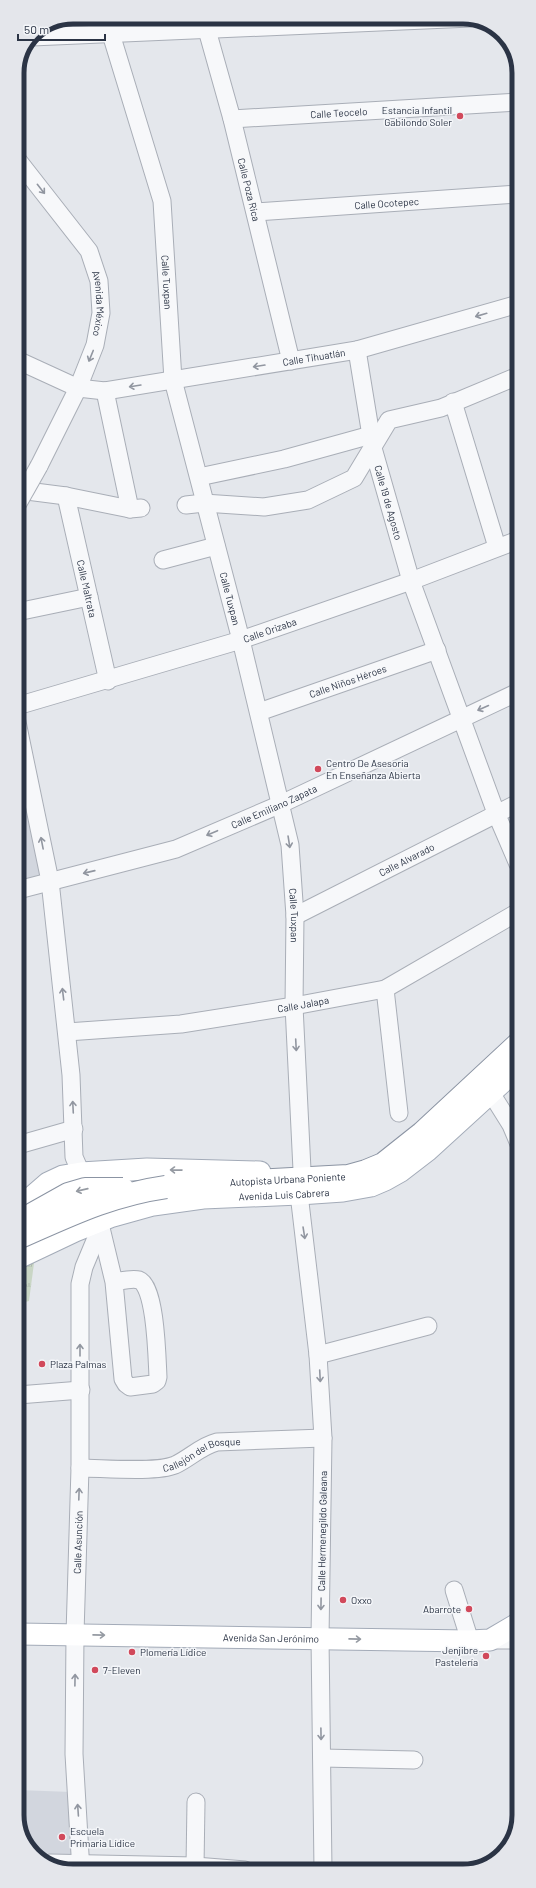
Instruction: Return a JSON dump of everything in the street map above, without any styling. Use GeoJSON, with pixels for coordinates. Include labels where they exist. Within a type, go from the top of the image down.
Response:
{"type":"FeatureCollection","features":[{"type":"Feature","properties":{"kind":"highway","name":"Autopista Urbana Poniente"},"geometry":{"type":"LineString","coordinates":[[24,1235],[75,1212],[113,1198],[149,1188],[195,1184],[348,1176],[366,1171],[383,1164],[422,1132],[512,1049]]}},
{"type":"Feature","properties":{"kind":"highway","name":"Autopista Urbana Poniente"},"geometry":{"type":"LineString","coordinates":[[24,1245],[58,1229],[108,1209],[146,1199],[203,1193],[348,1186],[387,1175],[409,1162],[512,1068]]}},
{"type":"Feature","properties":{"kind":"highway"},"geometry":{"type":"LineString","coordinates":[[24,1219],[68,1194],[85,1189],[149,1188]]}},
{"type":"Feature","properties":{"kind":"main road","name":"Avenida Luis Cabrera"},"geometry":{"type":"LineString","coordinates":[[24,1255],[75,1231],[103,1224],[149,1188],[262,1172],[348,1169],[381,1156],[512,1040]]}},
{"type":"Feature","properties":{"kind":"main road","name":"Avenida Luis Cabrera"},"geometry":{"type":"LineString","coordinates":[[24,1204],[48,1183],[72,1175],[203,1198],[299,1194],[371,1186],[402,1171],[512,1073]]}},
{"type":"Feature","properties":{"kind":"main road"},"geometry":{"type":"LineString","coordinates":[[24,1224],[72,1175]]}},
{"type":"Feature","properties":{"kind":"main road"},"geometry":{"type":"LineString","coordinates":[[480,1640],[512,1626]]}},
{"type":"Feature","properties":{"kind":"main road","name":"Avenida San Jerónimo"},"geometry":{"type":"LineString","coordinates":[[24,1634],[480,1640]]}},
{"type":"Feature","properties":{"kind":"street"},"geometry":{"type":"LineString","coordinates":[[42,35],[111,34],[207,24]]}},
{"type":"Feature","properties":{"kind":"street","name":"Calle Poza Rica"},"geometry":{"type":"LineString","coordinates":[[207,24],[256,212],[291,361]]}},
{"type":"Feature","properties":{"kind":"street","name":"Calle Tuxpan"},"geometry":{"type":"LineString","coordinates":[[111,34],[162,201],[173,380],[241,640],[290,845],[295,916],[294,1006],[302,1170]]}},
{"type":"Feature","properties":{"kind":"street","name":"Calle Teocelo"},"geometry":{"type":"LineString","coordinates":[[232,120],[512,102]]}},
{"type":"Feature","properties":{"kind":"street","name":"Avenida México"},"geometry":{"type":"LineString","coordinates":[[24,168],[89,251],[99,281],[100,313],[95,345],[78,388],[24,493]]}},
{"type":"Feature","properties":{"kind":"street","name":"Calle Ocotepec"},"geometry":{"type":"LineString","coordinates":[[256,212],[512,194]]}},
{"type":"Feature","properties":{"kind":"street","name":"Calle Tihuatlán"},"geometry":{"type":"LineString","coordinates":[[24,363],[78,388],[105,391],[357,350],[512,306]]}},
{"type":"Feature","properties":{"kind":"street","name":"Calle 19 de Agosto"},"geometry":{"type":"LineString","coordinates":[[357,350],[372,442],[412,581],[461,718]]}},
{"type":"Feature","properties":{"kind":"street"},"geometry":{"type":"LineString","coordinates":[[186,504],[204,503],[264,507],[308,500],[354,478],[372,442],[389,420],[441,408],[512,378]]}},
{"type":"Feature","properties":{"kind":"street"},"geometry":{"type":"LineString","coordinates":[[24,489],[136,509],[105,391]]}},
{"type":"Feature","properties":{"kind":"street"},"geometry":{"type":"LineString","coordinates":[[453,402],[496,547]]}},
{"type":"Feature","properties":{"kind":"street"},"geometry":{"type":"LineString","coordinates":[[199,477],[372,442]]}},
{"type":"Feature","properties":{"kind":"street","name":"Calle Maltrata"},"geometry":{"type":"LineString","coordinates":[[66,496],[108,681]]}},
{"type":"Feature","properties":{"kind":"street","name":"Calle Orizaba"},"geometry":{"type":"LineString","coordinates":[[24,704],[108,681],[241,640],[412,581],[512,542]]}},
{"type":"Feature","properties":{"kind":"street"},"geometry":{"type":"LineString","coordinates":[[163,560],[216,546]]}},
{"type":"Feature","properties":{"kind":"street"},"geometry":{"type":"LineString","coordinates":[[24,611],[89,597]]}},
{"type":"Feature","properties":{"kind":"street","name":"Calle Niños Héroes"},"geometry":{"type":"LineString","coordinates":[[259,712],[437,650]]}},
{"type":"Feature","properties":{"kind":"street","name":"Calle Emiliano Zapata"},"geometry":{"type":"LineString","coordinates":[[24,888],[176,849],[281,804],[512,695]]}},
{"type":"Feature","properties":{"kind":"street"},"geometry":{"type":"LineString","coordinates":[[461,718],[496,814],[512,850]]}},
{"type":"Feature","properties":{"kind":"street"},"geometry":{"type":"LineString","coordinates":[[24,756],[50,881],[67,1032],[74,1129],[74,1157],[72,1175]]}},
{"type":"Feature","properties":{"kind":"street","name":"Calle Alvarado"},"geometry":{"type":"LineString","coordinates":[[295,916],[512,806]]}},
{"type":"Feature","properties":{"kind":"street","name":"Calle Jalapa"},"geometry":{"type":"LineString","coordinates":[[67,1032],[182,1024],[294,1006],[384,989],[512,915]]}},
{"type":"Feature","properties":{"kind":"street"},"geometry":{"type":"LineString","coordinates":[[384,989],[399,1113]]}},
{"type":"Feature","properties":{"kind":"street"},"geometry":{"type":"LineString","coordinates":[[491,1092],[512,1127]]}},
{"type":"Feature","properties":{"kind":"street"},"geometry":{"type":"LineString","coordinates":[[24,1143],[74,1129]]}},
{"type":"Feature","properties":{"kind":"street","name":"Calle Hermenegildo Galeana"},"geometry":{"type":"LineString","coordinates":[[299,1194],[318,1355],[324,1438],[320,1638],[322,1758],[321,1864]]}},
{"type":"Feature","properties":{"kind":"street"},"geometry":{"type":"LineString","coordinates":[[103,1224],[114,1280],[123,1379],[130,1387],[153,1384],[157,1381],[158,1370],[155,1328],[147,1291],[143,1282],[138,1280],[114,1280]]}},
{"type":"Feature","properties":{"kind":"street","name":"Calle Asunción"},"geometry":{"type":"LineString","coordinates":[[81,1864],[74,1754],[75,1634],[81,1390],[80,1284],[84,1267],[103,1224]]}},
{"type":"Feature","properties":{"kind":"street"},"geometry":{"type":"LineString","coordinates":[[318,1355],[428,1326]]}},
{"type":"Feature","properties":{"kind":"street"},"geometry":{"type":"LineString","coordinates":[[24,1395],[81,1390]]}},
{"type":"Feature","properties":{"kind":"street","name":"Callejón del Bosque"},"geometry":{"type":"LineString","coordinates":[[80,1468],[160,1468],[174,1466],[207,1445],[217,1442],[324,1438]]}},
{"type":"Feature","properties":{"kind":"street"},"geometry":{"type":"LineString","coordinates":[[454,1590],[480,1640],[512,1640]]}},
{"type":"Feature","properties":{"kind":"street"},"geometry":{"type":"LineString","coordinates":[[322,1758],[414,1760]]}},
{"type":"Feature","properties":{"kind":"street"},"geometry":{"type":"LineString","coordinates":[[195,1864],[196,1802]]}},
{"type":"Feature","properties":{"kind":"shaded area"},"geometry":{"type":"Polygon","coordinates":[[[24,800],[42,874],[24,879],[24,800]]]}},
{"type":"Feature","properties":{"kind":"shaded area"},"geometry":{"type":"Polygon","coordinates":[[[24,1790],[71,1792],[73,1860],[53,1859],[46,1856],[34,1845],[25,1825],[24,1790]]]}},
{"type":"Feature","properties":{"kind":"green space"},"geometry":{"type":"Polygon","coordinates":[[[36,1248],[29,1301],[24,1302],[24,1253],[36,1248]]]}},
{"type":"Feature","properties":{"kind":"place","name":"Estancia Infantil Gabilondo Soler"},"geometry":{"type":"Point","coordinates":[460,116]}},
{"type":"Feature","properties":{"kind":"place","name":"Centro De Asesoria En Enseñanza Abierta"},"geometry":{"type":"Point","coordinates":[318,769]}},
{"type":"Feature","properties":{"kind":"place","name":"Plaza Palmas"},"geometry":{"type":"Point","coordinates":[42,1364]}},
{"type":"Feature","properties":{"kind":"place","name":"Oxxo"},"geometry":{"type":"Point","coordinates":[343,1600]}},
{"type":"Feature","properties":{"kind":"place","name":"Abarrote"},"geometry":{"type":"Point","coordinates":[469,1609]}},
{"type":"Feature","properties":{"kind":"place","name":"Plomería Lídice"},"geometry":{"type":"Point","coordinates":[132,1652]}},
{"type":"Feature","properties":{"kind":"place","name":"Jenjibre Pastelería"},"geometry":{"type":"Point","coordinates":[486,1656]}},
{"type":"Feature","properties":{"kind":"place","name":"7-Eleven"},"geometry":{"type":"Point","coordinates":[95,1670]}},
{"type":"Feature","properties":{"kind":"place","name":"Escuela Primaria Lídice"},"geometry":{"type":"Point","coordinates":[62,1837]}}]}
